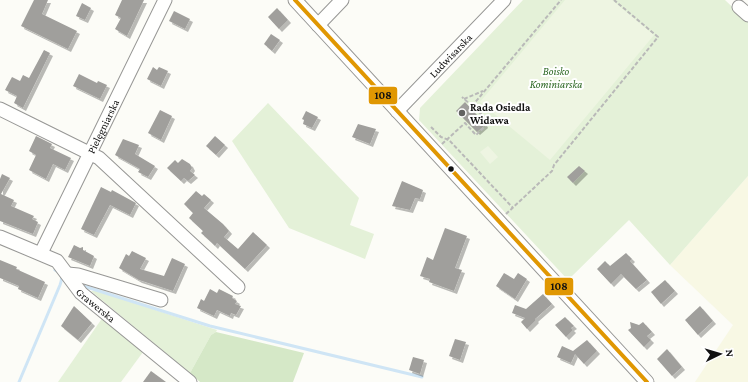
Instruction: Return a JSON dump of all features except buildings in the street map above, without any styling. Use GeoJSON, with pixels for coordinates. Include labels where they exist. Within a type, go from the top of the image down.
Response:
{"type":"FeatureCollection","features":[{"type":"Feature","properties":{"kind":"street","name":"Pielęgniarska"},"geometry":{"type":"LineString","coordinates":[[41,253],[165,0]]}},
{"type":"Feature","properties":{"kind":"street"},"geometry":{"type":"LineString","coordinates":[[295,0],[647,382]]}},
{"type":"Feature","properties":{"kind":"street"},"geometry":{"type":"LineString","coordinates":[[318,25],[342,0]]}},
{"type":"Feature","properties":{"kind":"street","name":"Ludwisarska"},"geometry":{"type":"LineString","coordinates":[[397,111],[504,0]]}},
{"type":"Feature","properties":{"kind":"street"},"geometry":{"type":"LineString","coordinates":[[0,109],[99,158],[238,287]]}},
{"type":"Feature","properties":{"kind":"street","name":"Grawerska"},"geometry":{"type":"LineString","coordinates":[[0,237],[41,253],[61,264],[81,293],[186,381]]}},
{"type":"Feature","properties":{"kind":"street"},"geometry":{"type":"LineString","coordinates":[[68,274],[78,274],[161,300]]}},
{"type":"Feature","properties":{"kind":"path"},"geometry":{"type":"LineString","coordinates":[[472,106],[561,0]]}},
{"type":"Feature","properties":{"kind":"path"},"geometry":{"type":"LineString","coordinates":[[432,127],[441,137],[447,139],[513,208],[552,171],[554,164],[658,37],[614,0]]}},
{"type":"Feature","properties":{"kind":"path"},"geometry":{"type":"LineString","coordinates":[[440,146],[465,123],[476,135],[490,122],[463,98],[484,91]]}},
{"type":"Feature","properties":{"kind":"green space","name":"Boisko Kominiarska"},"geometry":{"type":"Polygon","coordinates":[[[523,0],[725,0],[748,22],[748,176],[670,265],[629,220],[568,280],[419,120],[420,108],[523,0]]]}},
{"type":"Feature","properties":{"kind":"green space","name":"Boisko Kominiarska"},"geometry":{"type":"Polygon","coordinates":[[[565,0],[612,0],[654,35],[550,160],[480,102],[565,0]]]}},
{"type":"Feature","properties":{"kind":"green space"},"geometry":{"type":"Polygon","coordinates":[[[268,103],[359,198],[350,225],[374,234],[365,259],[289,228],[232,141],[268,103]]]}},
{"type":"Feature","properties":{"kind":"green space"},"geometry":{"type":"Polygon","coordinates":[[[488,146],[498,157],[490,164],[480,152],[488,146]]]}},
{"type":"Feature","properties":{"kind":"green space"},"geometry":{"type":"Polygon","coordinates":[[[748,176],[748,382],[695,382],[733,325],[670,265],[748,176]]]}},
{"type":"Feature","properties":{"kind":"green space"},"geometry":{"type":"Polygon","coordinates":[[[91,291],[97,291],[217,330],[211,335],[190,373],[91,291]]]}},
{"type":"Feature","properties":{"kind":"green space"},"geometry":{"type":"Polygon","coordinates":[[[103,317],[143,352],[121,382],[58,382],[103,317]]]}},
{"type":"Feature","properties":{"kind":"green space"},"geometry":{"type":"Polygon","coordinates":[[[216,332],[304,353],[293,382],[200,382],[190,373],[211,335],[216,332]]]}},
{"type":"Feature","properties":{"kind":"waterway"},"geometry":{"type":"LineString","coordinates":[[19,382],[61,282],[62,278],[55,270]]}},
{"type":"Feature","properties":{"kind":"waterway"},"geometry":{"type":"LineString","coordinates":[[80,285],[210,326],[422,377]]}},
{"type":"Feature","properties":{"kind":"transit line","name":"108"},"geometry":{"type":"LineString","coordinates":[[295,0],[647,382]]}},
{"type":"Feature","properties":{"kind":"place","name":"Rada Osiedla Widawa"},"geometry":{"type":"Point","coordinates":[462,113]}}]}
